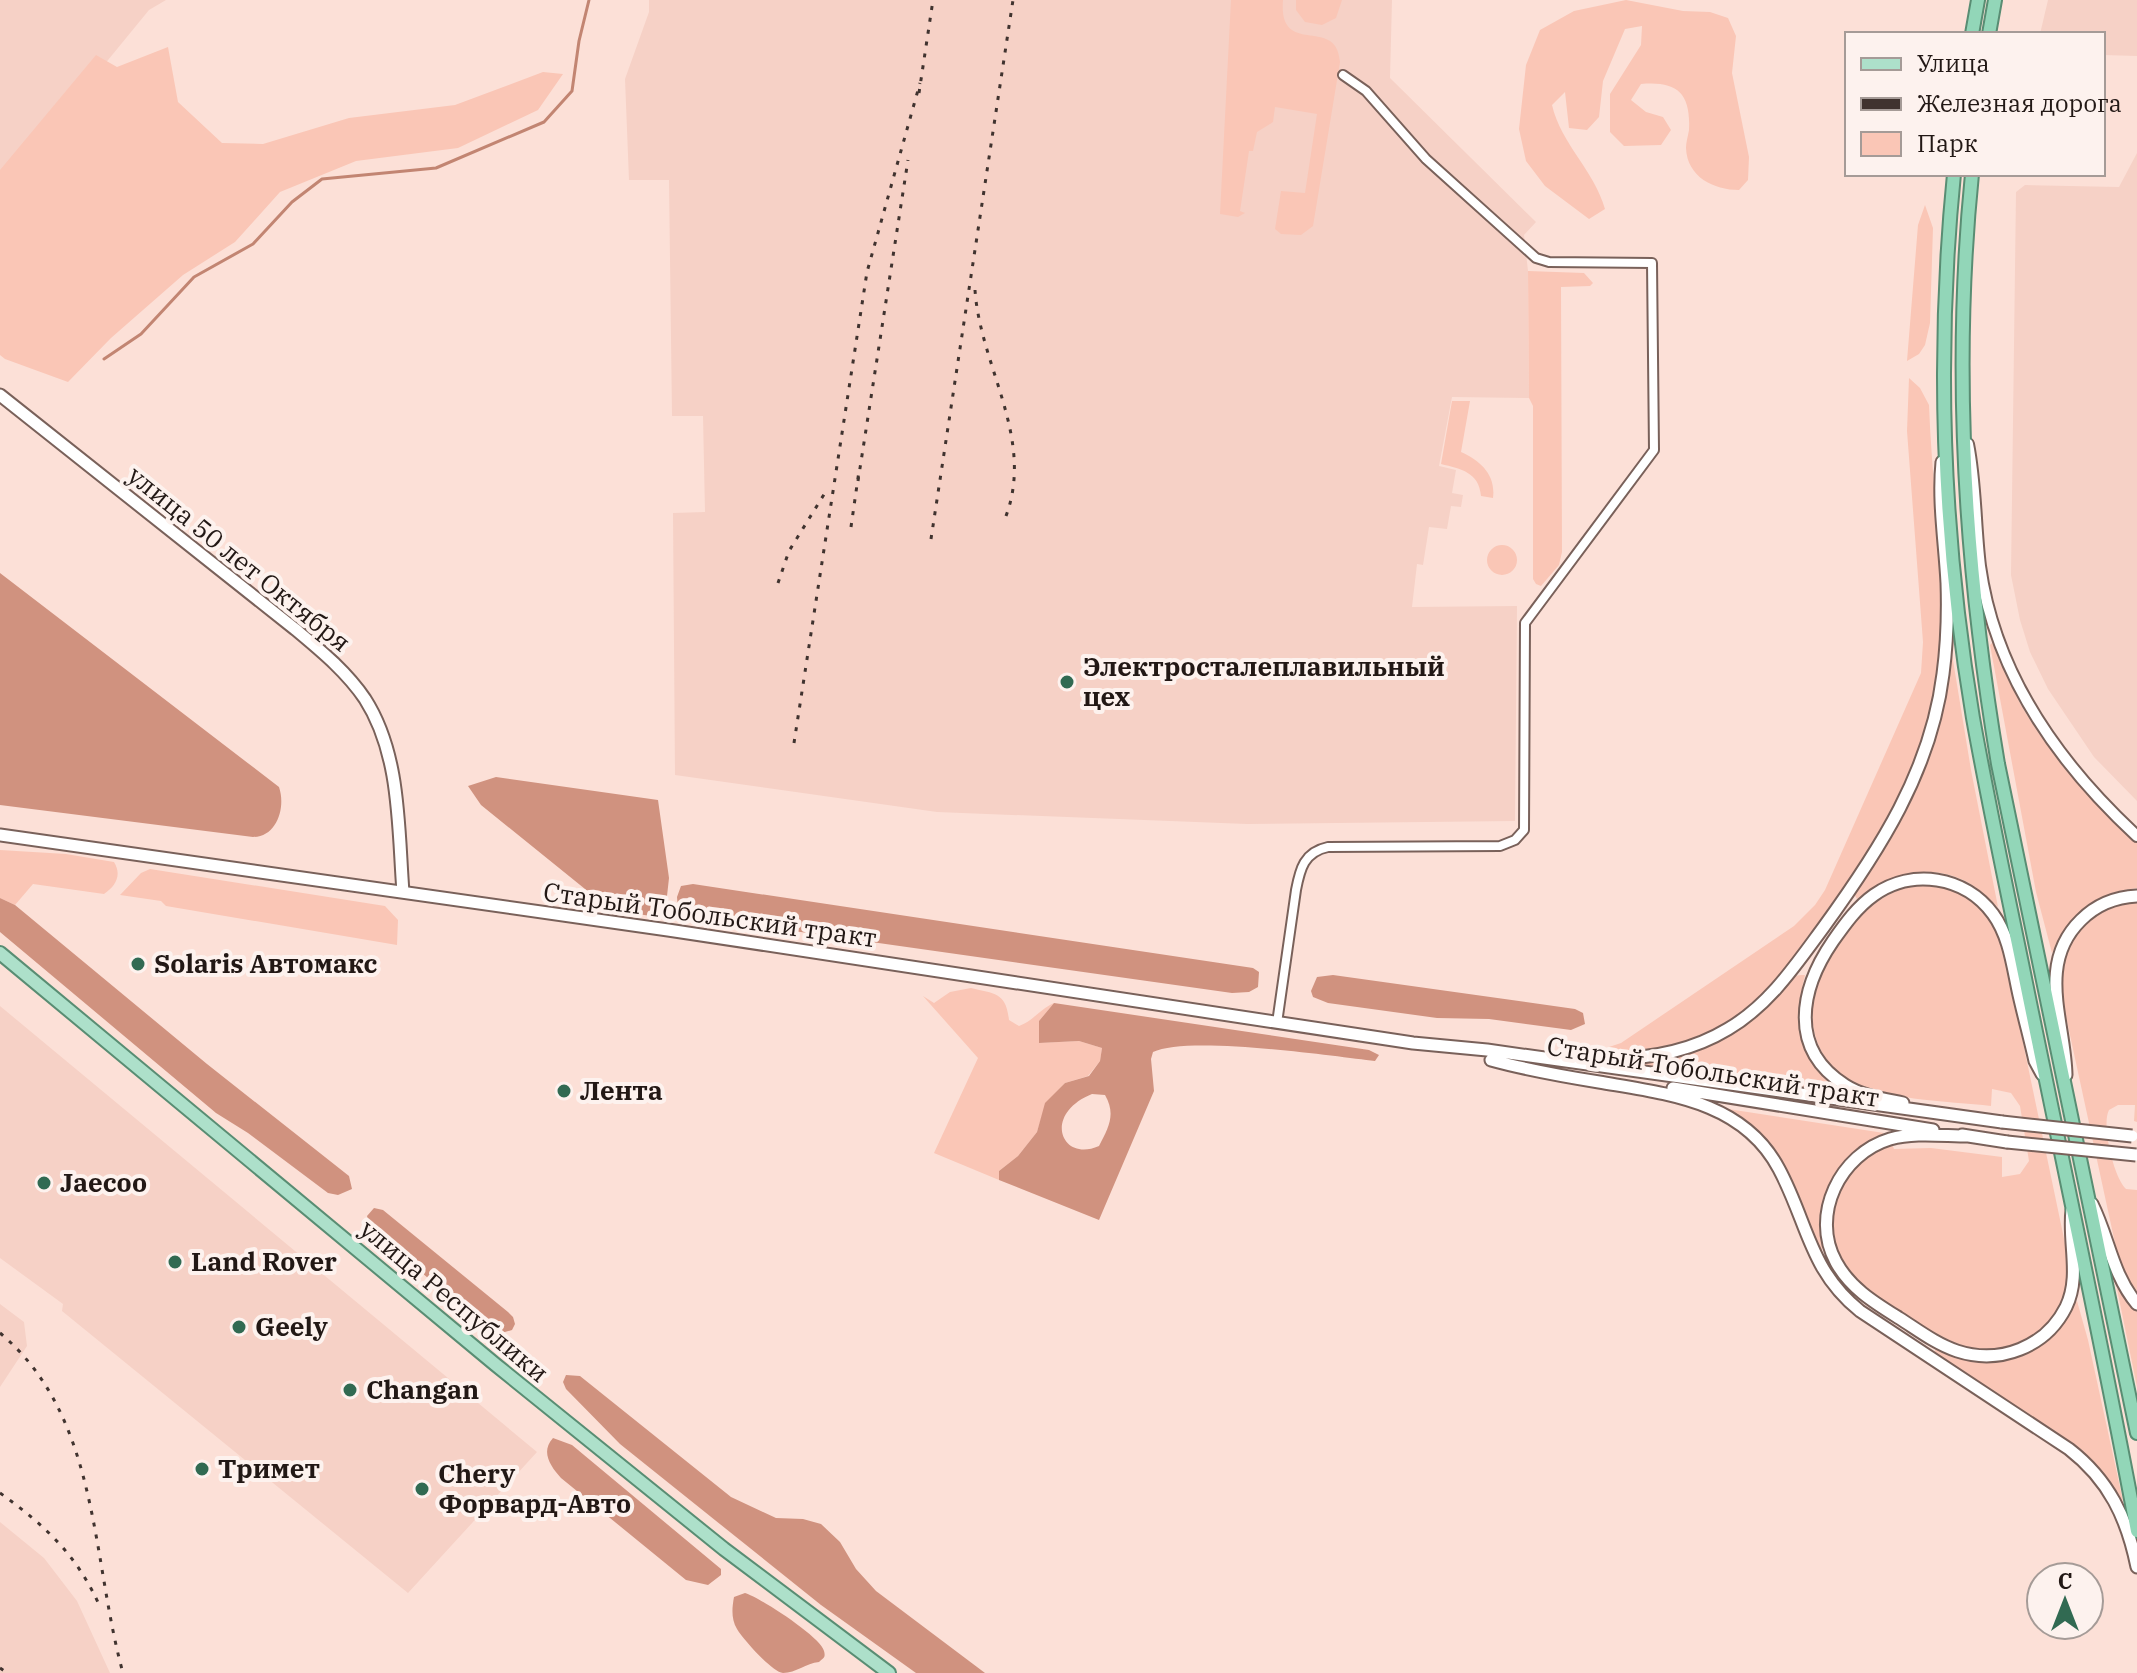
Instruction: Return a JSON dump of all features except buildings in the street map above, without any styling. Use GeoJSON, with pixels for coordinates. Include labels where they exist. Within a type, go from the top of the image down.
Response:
{"type":"FeatureCollection","features":[{"type":"Feature","properties":{"kind":"highway"},"geometry":{"type":"LineString","coordinates":[[1972,32],[1978,0]]}},
{"type":"Feature","properties":{"kind":"highway"},"geometry":{"type":"LineString","coordinates":[[1989,32],[1995,0]]}},
{"type":"Feature","properties":{"kind":"highway"},"geometry":{"type":"LineString","coordinates":[[1954,176],[1945,311],[1946,425],[1956,588],[1973,717],[2137,1531]]}},
{"type":"Feature","properties":{"kind":"highway"},"geometry":{"type":"LineString","coordinates":[[1972,176],[1964,292],[1963,420],[1972,568],[1988,701],[1998,764],[2137,1433]]}},
{"type":"Feature","properties":{"kind":"main road","name":"улица 50 лет Октября"},"geometry":{"type":"LineString","coordinates":[[0,395],[295,629],[332,661],[358,691],[374,716],[390,764],[403,892]]}},
{"type":"Feature","properties":{"kind":"main road"},"geometry":{"type":"LineString","coordinates":[[1489,1055],[1612,1059],[1648,1057],[1706,1040],[1737,1023],[1765,1000],[1791,972],[1859,879],[1892,826],[1920,766],[1931,733],[1943,673],[1947,618],[1941,485],[1946,425]]}},
{"type":"Feature","properties":{"kind":"main road","name":"Старый Тобольский тракт"},"geometry":{"type":"LineString","coordinates":[[0,835],[1413,1043],[2007,1142],[2136,1156]]}},
{"type":"Feature","properties":{"kind":"main road"},"geometry":{"type":"LineString","coordinates":[[1974,1119],[1853,1089],[1831,1074],[1810,1043],[1805,1007],[1813,974],[1854,914],[1882,890],[1914,880],[1949,882],[1972,894],[1994,915],[2005,937],[2035,1061],[2046,1081]]}},
{"type":"Feature","properties":{"kind":"main road"},"geometry":{"type":"LineString","coordinates":[[2066,1084],[2066,1055],[2055,989],[2061,950],[2074,927],[2093,910],[2108,902],[2137,896]]}},
{"type":"Feature","properties":{"kind":"main road","name":"улица Республики"},"geometry":{"type":"LineString","coordinates":[[0,953],[496,1365],[724,1549],[889,1673]]}},
{"type":"Feature","properties":{"kind":"main road","name":"Старый Тобольский тракт"},"geometry":{"type":"LineString","coordinates":[[1489,1055],[1974,1119],[2134,1136]]}},
{"type":"Feature","properties":{"kind":"main road"},"geometry":{"type":"LineString","coordinates":[[1489,1055],[1531,1071],[1672,1095],[1701,1103],[1735,1120],[1755,1136],[1776,1163],[1814,1255],[1832,1286],[1871,1320],[2069,1449],[2089,1466],[2106,1485],[2119,1508],[2128,1528],[2137,1567]]}},
{"type":"Feature","properties":{"kind":"main road"},"geometry":{"type":"LineString","coordinates":[[1969,1136],[1915,1136],[1880,1143],[1847,1167],[1833,1190],[1827,1228],[1834,1258],[1858,1289],[1886,1309],[1941,1345],[1971,1355],[1998,1356],[2030,1345],[2053,1326],[2071,1293],[2073,1266],[2069,1232],[2072,1206]]}},
{"type":"Feature","properties":{"kind":"main road"},"geometry":{"type":"LineString","coordinates":[[2091,1202],[2102,1224],[2117,1274],[2137,1304]]}},
{"type":"Feature","properties":{"kind":"street"},"geometry":{"type":"LineString","coordinates":[[1277,1023],[1296,890],[1299,875],[1310,854],[1328,847],[1500,846],[1515,840],[1524,830],[1525,623],[1654,450],[1652,263],[1549,262],[1536,258],[1426,159],[1366,91],[1343,75]]}},
{"type":"Feature","properties":{"kind":"street"},"geometry":{"type":"LineString","coordinates":[[1963,420],[1974,476],[1981,567],[1994,626],[2009,666],[2038,721],[2064,760],[2137,836]]}},
{"type":"Feature","properties":{"kind":"shaded area"},"geometry":{"type":"Polygon","coordinates":[[[0,0],[166,0],[149,10],[0,192],[0,0]]]}},
{"type":"Feature","properties":{"kind":"shaded area"},"geometry":{"type":"Polygon","coordinates":[[[649,0],[1392,0],[1390,78],[1536,222],[1524,235],[1528,271],[1529,398],[1452,397],[1439,466],[1456,470],[1452,493],[1463,495],[1461,507],[1451,506],[1447,529],[1429,527],[1423,565],[1417,564],[1412,607],[1517,606],[1515,821],[1247,824],[937,812],[675,775],[673,513],[705,512],[703,416],[672,416],[669,180],[629,180],[625,79],[649,12],[649,0]]]}},
{"type":"Feature","properties":{"kind":"shaded area"},"geometry":{"type":"Polygon","coordinates":[[[2048,0],[2137,0],[2137,56],[2105,55],[2105,32],[2040,32],[2048,0]]]}},
{"type":"Feature","properties":{"kind":"shaded area"},"geometry":{"type":"Polygon","coordinates":[[[2137,153],[2137,801],[2094,757],[2048,689],[2030,652],[2011,575],[2016,192],[2025,185],[2119,187],[2137,153]]]}},
{"type":"Feature","properties":{"kind":"shaded area"},"geometry":{"type":"Polygon","coordinates":[[[0,573],[279,787],[280,812],[274,826],[261,836],[253,837],[0,805],[0,573]]]}},
{"type":"Feature","properties":{"kind":"shaded area"},"geometry":{"type":"Polygon","coordinates":[[[496,777],[658,800],[669,878],[666,905],[651,916],[611,910],[481,805],[468,786],[496,777]]]}},
{"type":"Feature","properties":{"kind":"shaded area"},"geometry":{"type":"Polygon","coordinates":[[[693,884],[1253,968],[1259,972],[1258,987],[1249,992],[1232,993],[688,916],[678,909],[677,897],[681,886],[693,884]]]}},
{"type":"Feature","properties":{"kind":"shaded area"},"geometry":{"type":"Polygon","coordinates":[[[0,898],[15,905],[207,1064],[349,1176],[352,1189],[338,1195],[328,1193],[216,1113],[0,932],[0,898]]]}},
{"type":"Feature","properties":{"kind":"shaded area"},"geometry":{"type":"Polygon","coordinates":[[[1333,975],[1575,1009],[1583,1013],[1585,1024],[1571,1030],[1489,1019],[1437,1018],[1328,1003],[1313,997],[1311,991],[1317,977],[1333,975]]]}},
{"type":"Feature","properties":{"kind":"shaded area"},"geometry":{"type":"Polygon","coordinates":[[[1054,1003],[1369,1050],[1379,1055],[1375,1061],[1227,1046],[1171,1047],[1153,1052],[1154,1091],[1099,1220],[999,1180],[999,1171],[1018,1156],[1037,1132],[1045,1103],[1065,1083],[1089,1076],[1100,1061],[1102,1048],[1079,1041],[1039,1043],[1039,1021],[1054,1003]],[[1092,1094],[1076,1103],[1067,1113],[1062,1134],[1075,1148],[1099,1146],[1110,1120],[1105,1095],[1092,1094]]]}},
{"type":"Feature","properties":{"kind":"shaded area"},"geometry":{"type":"Polygon","coordinates":[[[0,1006],[537,1452],[408,1593],[62,1311],[63,1304],[0,1258],[0,1006]]]}},
{"type":"Feature","properties":{"kind":"shaded area"},"geometry":{"type":"Polygon","coordinates":[[[374,1208],[383,1210],[508,1312],[515,1324],[512,1330],[498,1334],[487,1329],[370,1228],[367,1216],[374,1208]]]}},
{"type":"Feature","properties":{"kind":"shaded area"},"geometry":{"type":"Polygon","coordinates":[[[0,1304],[24,1322],[27,1346],[0,1387],[0,1304]]]}},
{"type":"Feature","properties":{"kind":"shaded area"},"geometry":{"type":"Polygon","coordinates":[[[566,1375],[580,1376],[731,1497],[776,1518],[803,1519],[821,1524],[840,1542],[856,1569],[876,1591],[985,1673],[916,1673],[821,1605],[620,1444],[566,1389],[563,1382],[566,1375]]]}},
{"type":"Feature","properties":{"kind":"shaded area"},"geometry":{"type":"Polygon","coordinates":[[[553,1438],[572,1445],[721,1569],[721,1575],[708,1585],[686,1580],[561,1478],[547,1454],[553,1438]]]}},
{"type":"Feature","properties":{"kind":"shaded area"},"geometry":{"type":"Polygon","coordinates":[[[0,1522],[44,1558],[77,1601],[110,1673],[0,1673],[0,1522]]]}},
{"type":"Feature","properties":{"kind":"shaded area"},"geometry":{"type":"Polygon","coordinates":[[[745,1593],[775,1609],[812,1637],[824,1651],[824,1658],[788,1673],[772,1667],[751,1647],[735,1625],[732,1613],[734,1597],[745,1593]]]}},
{"type":"Feature","properties":{"kind":"green space"},"geometry":{"type":"Polygon","coordinates":[[[1231,0],[1283,0],[1284,18],[1289,28],[1329,40],[1336,48],[1340,62],[1313,226],[1301,235],[1281,234],[1275,229],[1281,191],[1305,193],[1317,114],[1275,107],[1273,122],[1257,132],[1253,151],[1249,151],[1240,211],[1245,213],[1238,217],[1220,214],[1231,0]]]}},
{"type":"Feature","properties":{"kind":"green space"},"geometry":{"type":"Polygon","coordinates":[[[1296,0],[1342,0],[1336,18],[1322,25],[1305,22],[1296,10],[1296,0]]]}},
{"type":"Feature","properties":{"kind":"green space"},"geometry":{"type":"Polygon","coordinates":[[[1626,0],[1683,11],[1710,12],[1728,18],[1736,36],[1732,73],[1749,157],[1748,180],[1739,190],[1720,188],[1704,180],[1691,167],[1686,148],[1689,130],[1687,106],[1684,98],[1672,87],[1641,84],[1631,100],[1646,112],[1663,117],[1671,130],[1661,145],[1624,146],[1610,132],[1610,94],[1641,45],[1642,26],[1625,29],[1603,81],[1599,117],[1587,130],[1569,128],[1565,92],[1552,105],[1556,119],[1605,209],[1589,219],[1545,186],[1526,161],[1519,129],[1526,65],[1540,30],[1574,11],[1626,0]]]}},
{"type":"Feature","properties":{"kind":"green space"},"geometry":{"type":"Polygon","coordinates":[[[168,47],[178,102],[222,143],[263,144],[349,118],[455,105],[543,72],[563,74],[538,110],[458,148],[356,161],[280,192],[235,242],[183,275],[111,338],[68,382],[5,359],[0,355],[0,170],[96,55],[117,67],[168,47]]]}},
{"type":"Feature","properties":{"kind":"green space"},"geometry":{"type":"Polygon","coordinates":[[[1925,205],[1933,228],[1930,323],[1925,345],[1919,354],[1907,361],[1918,225],[1925,205]]]}},
{"type":"Feature","properties":{"kind":"green space"},"geometry":{"type":"Polygon","coordinates":[[[1528,271],[1584,273],[1593,283],[1590,286],[1561,287],[1562,552],[1559,565],[1541,586],[1533,579],[1533,406],[1529,398],[1528,271]]]}},
{"type":"Feature","properties":{"kind":"green space"},"geometry":{"type":"Polygon","coordinates":[[[1909,378],[1920,388],[1929,405],[1941,612],[1937,678],[1931,712],[1909,777],[1878,837],[1840,894],[1789,964],[1754,1002],[1726,1023],[1680,1043],[1647,1049],[1597,1051],[1621,1043],[1794,926],[1825,890],[1921,673],[1923,642],[1907,431],[1909,378]]]}},
{"type":"Feature","properties":{"kind":"green space"},"geometry":{"type":"Polygon","coordinates":[[[1452,401],[1470,401],[1461,452],[1486,470],[1492,482],[1493,498],[1481,496],[1477,482],[1468,473],[1441,464],[1452,401]]]}},
{"type":"Feature","properties":{"kind":"green space"},"geometry":{"type":"Polygon","coordinates":[[[1502,545],[1513,549],[1517,560],[1513,571],[1502,575],[1491,571],[1487,560],[1491,549],[1502,545]]]}},
{"type":"Feature","properties":{"kind":"green space"},"geometry":{"type":"Polygon","coordinates":[[[1993,642],[2033,725],[2059,761],[2137,843],[2137,888],[2108,895],[2086,908],[2076,917],[2052,953],[2036,892],[1990,645],[1993,642]]]}},
{"type":"Feature","properties":{"kind":"green space"},"geometry":{"type":"Polygon","coordinates":[[[1951,648],[1998,907],[1969,883],[1940,873],[1926,872],[1911,873],[1883,882],[1857,899],[1854,894],[1896,829],[1928,759],[1942,710],[1951,648]]]}},
{"type":"Feature","properties":{"kind":"green space"},"geometry":{"type":"Polygon","coordinates":[[[0,850],[66,854],[114,862],[118,876],[115,884],[104,894],[33,884],[15,905],[0,898],[0,850]]]}},
{"type":"Feature","properties":{"kind":"green space"},"geometry":{"type":"Polygon","coordinates":[[[150,869],[385,906],[398,920],[397,945],[166,906],[161,901],[120,895],[141,873],[150,869]]]}},
{"type":"Feature","properties":{"kind":"green space"},"geometry":{"type":"Polygon","coordinates":[[[1915,885],[1945,888],[1970,900],[1989,920],[2003,947],[2067,1253],[2066,1283],[2061,1302],[2051,1319],[2027,1340],[2009,1348],[1975,1349],[1958,1344],[1884,1301],[1850,1271],[1836,1246],[1833,1232],[1835,1203],[1847,1176],[1864,1158],[1892,1144],[1894,1149],[1931,1148],[2002,1157],[2002,1177],[2020,1174],[2029,1161],[2020,1106],[2011,1093],[1992,1089],[1991,1106],[1893,1095],[1857,1084],[1842,1075],[1822,1051],[1813,1023],[1814,994],[1824,964],[1841,937],[1863,913],[1888,895],[1915,885]]]}},
{"type":"Feature","properties":{"kind":"green space"},"geometry":{"type":"Polygon","coordinates":[[[2137,902],[2137,1122],[2134,1121],[2135,1105],[2118,1105],[2109,1110],[2107,1127],[2110,1151],[2121,1183],[2126,1189],[2137,1190],[2137,1295],[2118,1257],[2060,989],[2067,956],[2081,930],[2104,912],[2137,902]]]}},
{"type":"Feature","properties":{"kind":"green space"},"geometry":{"type":"Polygon","coordinates":[[[1805,975],[1800,1011],[1804,1043],[1820,1071],[1849,1095],[1632,1064],[1672,1057],[1762,1009],[1794,976],[1805,975]]]}},
{"type":"Feature","properties":{"kind":"green space"},"geometry":{"type":"Polygon","coordinates":[[[971,988],[1002,999],[1009,1020],[1019,1026],[1054,1003],[1039,1021],[1039,1043],[1079,1041],[1102,1048],[1100,1061],[1088,1076],[1065,1083],[1046,1103],[1037,1132],[1018,1156],[999,1171],[999,1180],[934,1153],[978,1058],[923,996],[934,1003],[950,992],[971,988]]]}},
{"type":"Feature","properties":{"kind":"green space"},"geometry":{"type":"Polygon","coordinates":[[[1728,1109],[1884,1133],[1855,1151],[1840,1166],[1831,1182],[1823,1208],[1822,1253],[1819,1253],[1784,1165],[1762,1135],[1728,1109]]]}},
{"type":"Feature","properties":{"kind":"green space"},"geometry":{"type":"Polygon","coordinates":[[[2117,1289],[2137,1312],[2137,1387],[2117,1289]]]}},
{"type":"Feature","properties":{"kind":"green space"},"geometry":{"type":"Polygon","coordinates":[[[2077,1301],[2123,1501],[2101,1471],[2074,1447],[1933,1353],[1937,1348],[1952,1355],[1983,1361],[2014,1357],[2043,1343],[2055,1332],[2077,1301]]]}},
{"type":"Feature","properties":{"kind":"waterway"},"geometry":{"type":"LineString","coordinates":[[104,359],[141,334],[194,277],[253,244],[292,202],[322,179],[436,168],[544,122],[572,91],[589,0]]}},
{"type":"Feature","properties":{"kind":"railway"},"geometry":{"type":"LineString","coordinates":[[919,93],[933,0]]}},
{"type":"Feature","properties":{"kind":"railway"},"geometry":{"type":"LineString","coordinates":[[931,539],[1013,0]]}},
{"type":"Feature","properties":{"kind":"railway"},"geometry":{"type":"LineString","coordinates":[[794,743],[867,272],[920,83]]}},
{"type":"Feature","properties":{"kind":"railway"},"geometry":{"type":"LineString","coordinates":[[858,481],[908,160]]}},
{"type":"Feature","properties":{"kind":"railway"},"geometry":{"type":"LineString","coordinates":[[975,290],[979,318],[1003,402],[1014,458],[1013,487],[1006,516]]}},
{"type":"Feature","properties":{"kind":"railway"},"geometry":{"type":"LineString","coordinates":[[851,527],[859,471]]}},
{"type":"Feature","properties":{"kind":"railway"},"geometry":{"type":"LineString","coordinates":[[778,583],[789,551],[828,488]]}},
{"type":"Feature","properties":{"kind":"railway"},"geometry":{"type":"LineString","coordinates":[[0,1333],[33,1367],[57,1405],[74,1447],[87,1491],[123,1673]]}},
{"type":"Feature","properties":{"kind":"railway"},"geometry":{"type":"LineString","coordinates":[[0,1493],[59,1544],[82,1573],[101,1609]]}},
{"type":"Feature","properties":{"kind":"railway"},"geometry":{"type":"LineString","coordinates":[[0,1668],[7,1673]]}},
{"type":"Feature","properties":{"kind":"place","name":"Электросталеплавильный цех"},"geometry":{"type":"Point","coordinates":[1067,682]}},
{"type":"Feature","properties":{"kind":"place","name":"Solaris Автомакс"},"geometry":{"type":"Point","coordinates":[138,964]}},
{"type":"Feature","properties":{"kind":"place","name":"Лента"},"geometry":{"type":"Point","coordinates":[564,1091]}},
{"type":"Feature","properties":{"kind":"place","name":"Jaecoo"},"geometry":{"type":"Point","coordinates":[44,1183]}},
{"type":"Feature","properties":{"kind":"place","name":"Land Rover"},"geometry":{"type":"Point","coordinates":[175,1262]}},
{"type":"Feature","properties":{"kind":"place","name":"Geely"},"geometry":{"type":"Point","coordinates":[239,1327]}},
{"type":"Feature","properties":{"kind":"place","name":"Changan"},"geometry":{"type":"Point","coordinates":[350,1390]}},
{"type":"Feature","properties":{"kind":"place","name":"Тримет"},"geometry":{"type":"Point","coordinates":[202,1469]}},
{"type":"Feature","properties":{"kind":"place","name":"Chery Форвард-Авто"},"geometry":{"type":"Point","coordinates":[422,1489]}}]}
